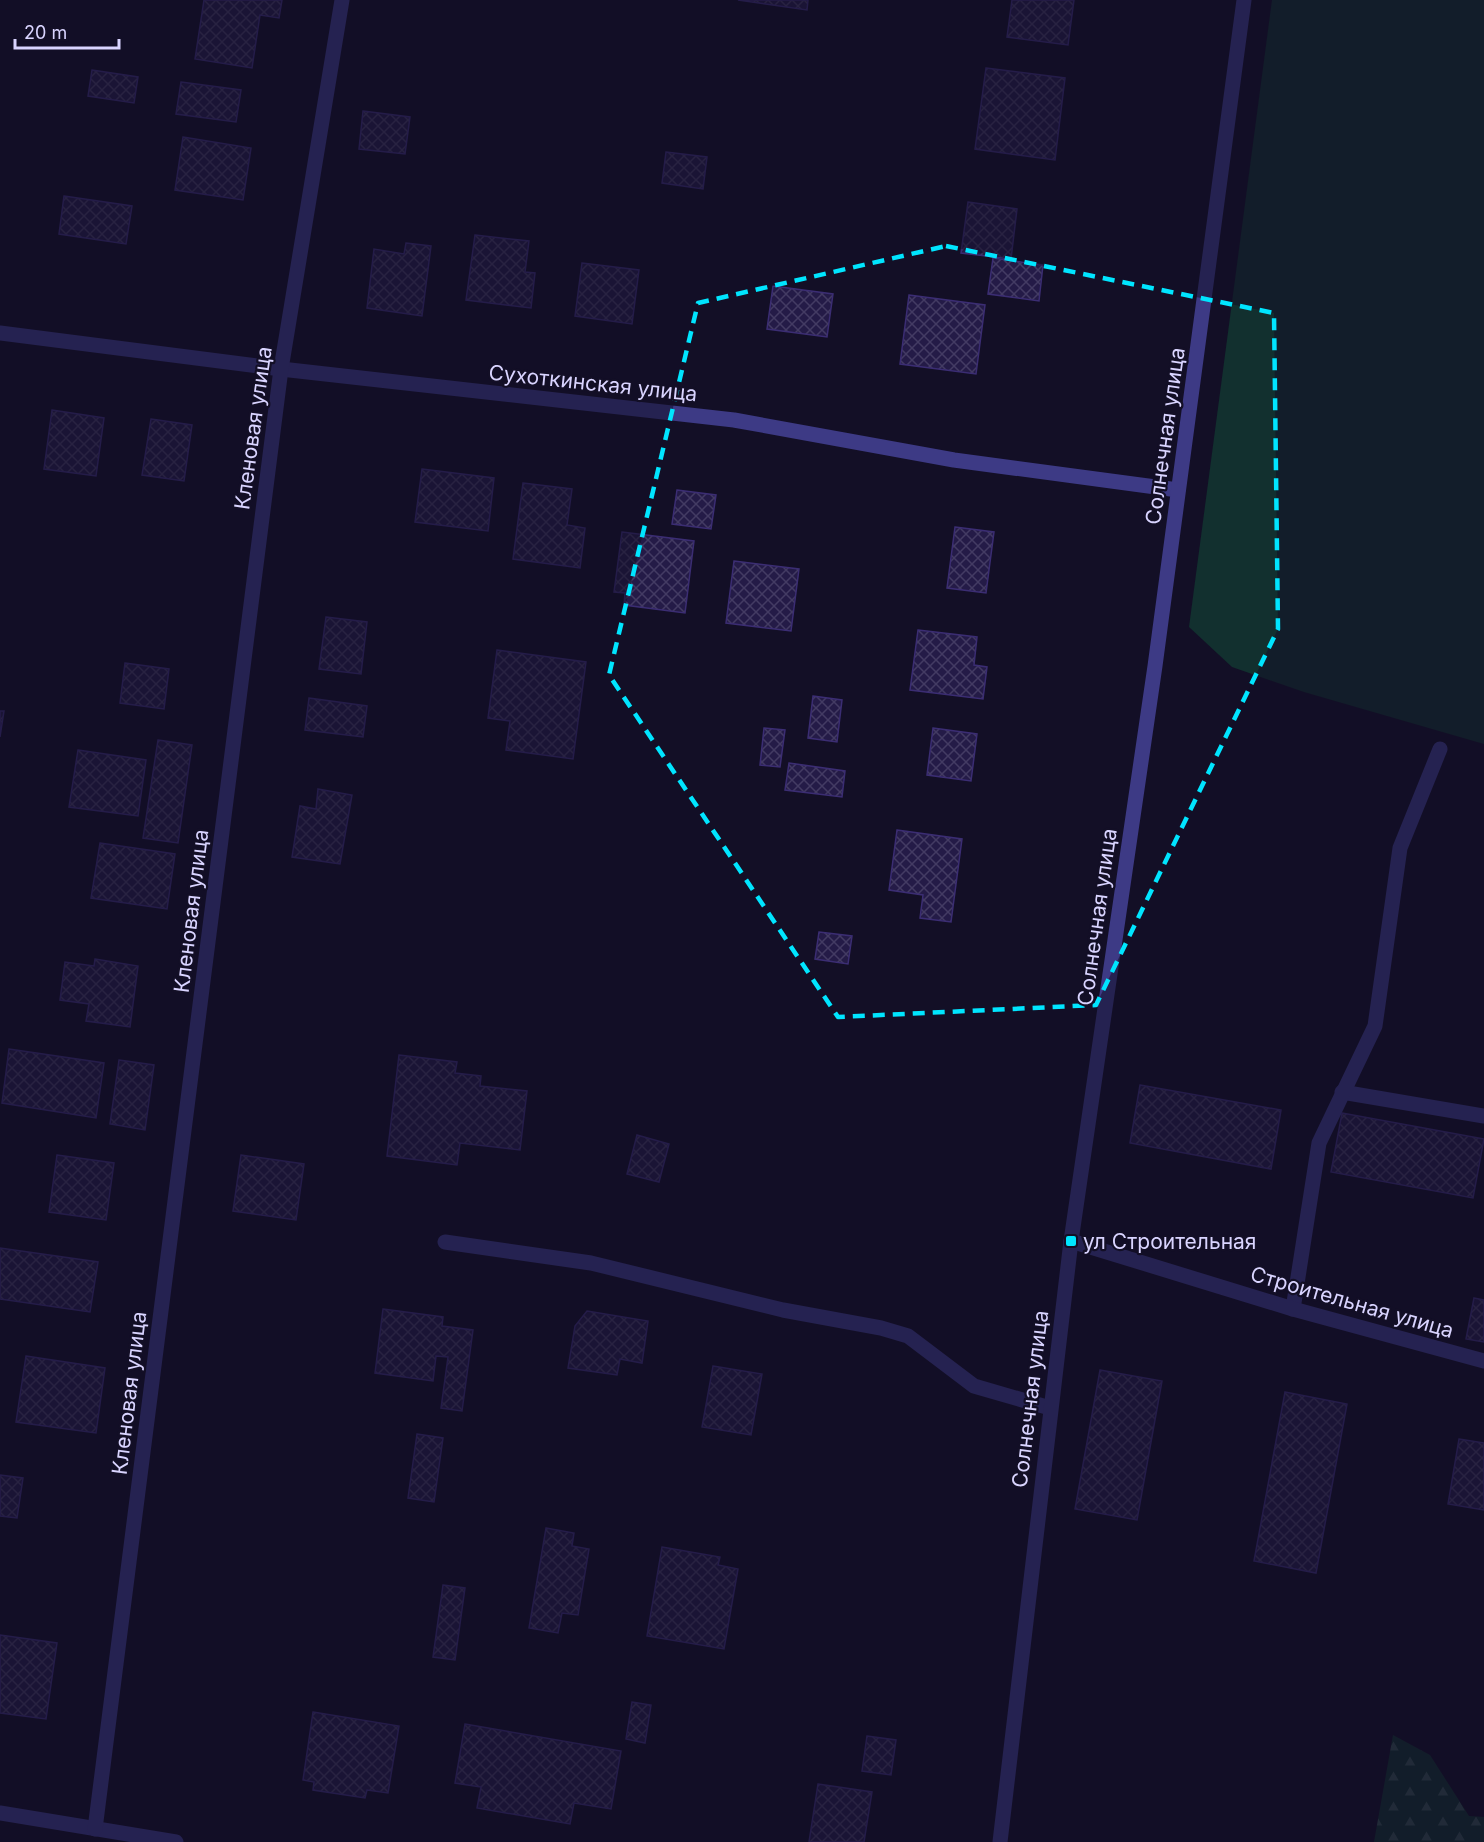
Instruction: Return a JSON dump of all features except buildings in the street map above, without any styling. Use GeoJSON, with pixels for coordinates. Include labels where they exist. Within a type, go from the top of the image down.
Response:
{"type":"FeatureCollection","features":[{"type":"Feature","properties":{"kind":"street","name":"Кленовая улица"},"geometry":{"type":"LineString","coordinates":[[95,1828],[281,369],[342,0]]}},
{"type":"Feature","properties":{"kind":"street","name":"Солнечная улица"},"geometry":{"type":"LineString","coordinates":[[1000,1842],[1071,1241],[1154,678],[1244,0]]}},
{"type":"Feature","properties":{"kind":"street","name":"Сухоткинская улица"},"geometry":{"type":"LineString","coordinates":[[0,333],[281,369],[734,420],[954,460],[1178,490]]}},
{"type":"Feature","properties":{"kind":"street"},"geometry":{"type":"LineString","coordinates":[[1293,1309],[1319,1143],[1341,1092],[1375,1026],[1400,848],[1440,749]]}},
{"type":"Feature","properties":{"kind":"street"},"geometry":{"type":"LineString","coordinates":[[1341,1092],[1484,1116]]}},
{"type":"Feature","properties":{"kind":"street","name":"Строительная улица"},"geometry":{"type":"LineString","coordinates":[[1071,1241],[1293,1309],[1484,1361]]}},
{"type":"Feature","properties":{"kind":"street"},"geometry":{"type":"LineString","coordinates":[[445,1242],[591,1263],[783,1310],[890,1331],[908,1336],[974,1386],[1050,1408]]}},
{"type":"Feature","properties":{"kind":"street"},"geometry":{"type":"LineString","coordinates":[[0,1813],[176,1842]]}},
{"type":"Feature","properties":{"kind":"highlighted area"},"geometry":{"type":"Polygon","coordinates":[[[946,246],[1274,313],[1278,629],[1096,1005],[838,1017],[609,675],[698,303],[946,246]]]}},
{"type":"Feature","properties":{"kind":"green space"},"geometry":{"type":"Polygon","coordinates":[[[1272,0],[1484,0],[1484,744],[1304,692],[1232,667],[1189,627],[1272,0]]]}},
{"type":"Feature","properties":{"kind":"green space"},"geometry":{"type":"Polygon","coordinates":[[[1393,1735],[1430,1755],[1469,1816],[1484,1817],[1484,1842],[1374,1842],[1393,1735]]]}},
{"type":"Feature","properties":{"kind":"place","name":"ул Строительная"},"geometry":{"type":"Point","coordinates":[1071,1241]}}]}
